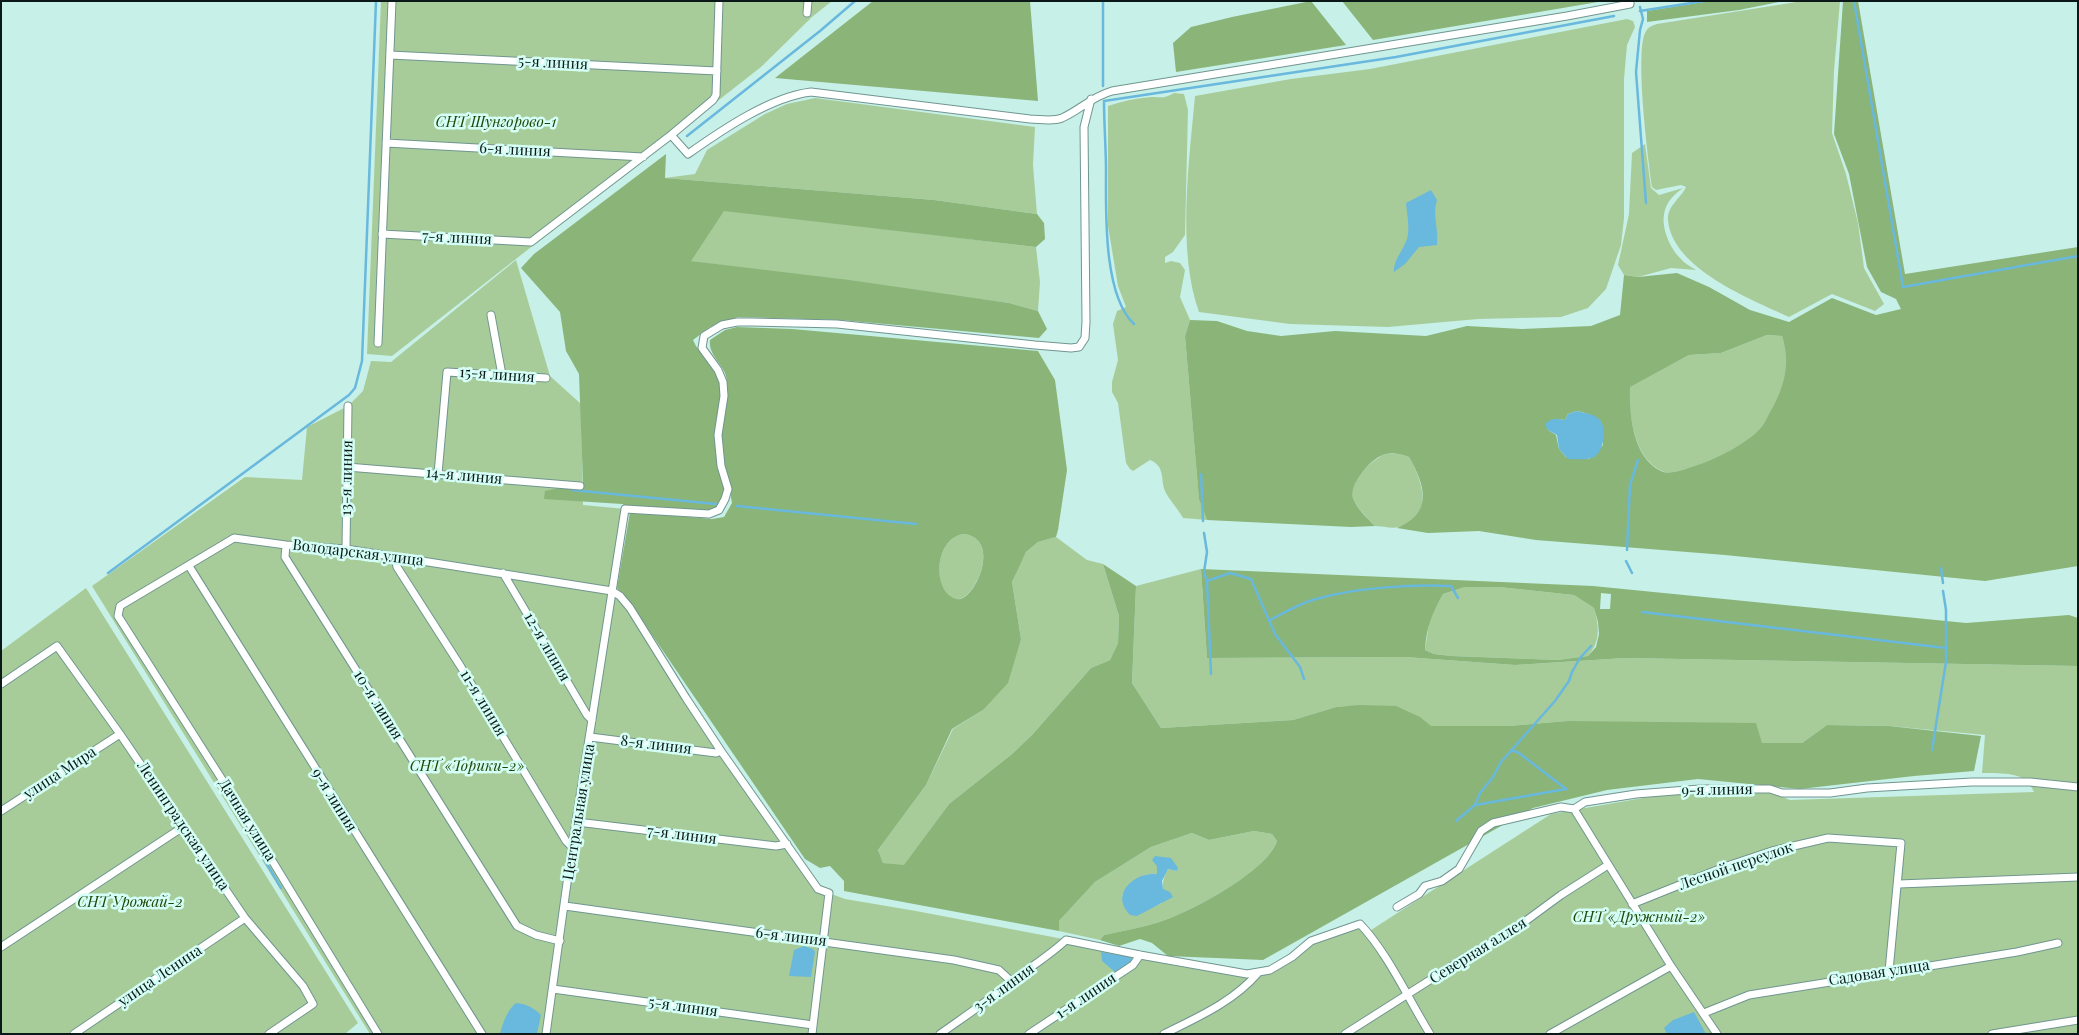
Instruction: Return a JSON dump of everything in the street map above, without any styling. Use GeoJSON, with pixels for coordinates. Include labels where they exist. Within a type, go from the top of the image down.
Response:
{"type":"FeatureCollection","features":[{"type":"Feature","properties":{"kind":"street"},"geometry":{"type":"LineString","coordinates":[[378,343],[392,1]]}},
{"type":"Feature","properties":{"kind":"street"},"geometry":{"type":"LineString","coordinates":[[643,156],[713,100],[716,95],[719,1]]}},
{"type":"Feature","properties":{"kind":"street"},"geometry":{"type":"LineString","coordinates":[[807,13],[808,1]]}},
{"type":"Feature","properties":{"kind":"street"},"geometry":{"type":"LineString","coordinates":[[671,135],[688,154],[715,135],[780,99],[811,92],[1047,120],[1061,118],[1091,98],[1112,91],[1567,16],[1630,4],[1630,1]]}},
{"type":"Feature","properties":{"kind":"street","name":"5-я линия"},"geometry":{"type":"LineString","coordinates":[[390,55],[717,71]]}},
{"type":"Feature","properties":{"kind":"street","name":"Центральная улица"},"geometry":{"type":"LineString","coordinates":[[546,1034],[572,847],[625,509],[709,514],[718,510],[725,499],[728,489],[721,466],[718,435],[724,396],[722,382],[718,370],[702,348],[704,336],[712,330],[737,322],[837,324],[1071,348],[1082,345],[1086,322],[1084,127],[1091,98]]}},
{"type":"Feature","properties":{"kind":"street","name":"6-я линия"},"geometry":{"type":"LineString","coordinates":[[386,143],[643,156]]}},
{"type":"Feature","properties":{"kind":"street","name":"7-я линия"},"geometry":{"type":"LineString","coordinates":[[382,234],[531,242],[643,156]]}},
{"type":"Feature","properties":{"kind":"street"},"geometry":{"type":"LineString","coordinates":[[491,315],[502,375]]}},
{"type":"Feature","properties":{"kind":"street","name":"15-я линия"},"geometry":{"type":"LineString","coordinates":[[438,474],[447,372],[546,378]]}},
{"type":"Feature","properties":{"kind":"street","name":"13-я линия"},"geometry":{"type":"LineString","coordinates":[[346,549],[348,406]]}},
{"type":"Feature","properties":{"kind":"street","name":"14-я линия"},"geometry":{"type":"LineString","coordinates":[[347,467],[580,486]]}},
{"type":"Feature","properties":{"kind":"street","name":"Володарская улица"},"geometry":{"type":"LineString","coordinates":[[120,606],[234,538],[286,545],[346,549],[612,591]]}},
{"type":"Feature","properties":{"kind":"street","name":"10-я линия"},"geometry":{"type":"LineString","coordinates":[[286,545],[285,557],[517,926],[536,935],[560,941]]}},
{"type":"Feature","properties":{"kind":"street","name":"11-я линия"},"geometry":{"type":"LineString","coordinates":[[394,557],[398,567],[462,667],[566,841],[572,847]]}},
{"type":"Feature","properties":{"kind":"street","name":"9-я линия"},"geometry":{"type":"LineString","coordinates":[[189,566],[482,1034]]}},
{"type":"Feature","properties":{"kind":"street","name":"12-я линия"},"geometry":{"type":"LineString","coordinates":[[503,573],[587,715],[592,720]]}},
{"type":"Feature","properties":{"kind":"street"},"geometry":{"type":"LineString","coordinates":[[612,591],[620,596],[630,608],[721,751],[818,889],[828,893],[812,1034]]}},
{"type":"Feature","properties":{"kind":"street","name":"Дачная улица"},"geometry":{"type":"LineString","coordinates":[[120,606],[118,616],[237,803],[378,1034]]}},
{"type":"Feature","properties":{"kind":"street","name":"Ленинградская улица"},"geometry":{"type":"LineString","coordinates":[[1,684],[57,646],[120,734],[245,918],[303,986],[313,1004],[270,1034]]}},
{"type":"Feature","properties":{"kind":"street","name":"улица Мира"},"geometry":{"type":"LineString","coordinates":[[1,812],[120,734]]}},
{"type":"Feature","properties":{"kind":"street","name":"8-я линия"},"geometry":{"type":"LineString","coordinates":[[590,737],[716,753],[721,751]]}},
{"type":"Feature","properties":{"kind":"street","name":"9-я линия"},"geometry":{"type":"LineString","coordinates":[[1397,908],[1419,894],[1425,886],[1442,881],[1459,870],[1481,831],[1493,823],[1561,807],[1574,808],[1585,802],[1636,794],[1700,789],[1770,789],[1782,793],[1830,793],[1876,787],[1972,782],[2030,782],[2078,787]]}},
{"type":"Feature","properties":{"kind":"street"},"geometry":{"type":"LineString","coordinates":[[1574,808],[1671,966],[1717,1034]]}},
{"type":"Feature","properties":{"kind":"street","name":"7-я линия"},"geometry":{"type":"LineString","coordinates":[[577,822],[776,846],[787,844]]}},
{"type":"Feature","properties":{"kind":"street"},"geometry":{"type":"LineString","coordinates":[[1,947],[183,827]]}},
{"type":"Feature","properties":{"kind":"street","name":"Лесной переулок"},"geometry":{"type":"LineString","coordinates":[[1632,904],[1727,866],[1782,849],[1828,838],[1901,843],[1899,884]]}},
{"type":"Feature","properties":{"kind":"street","name":"Северная аллея"},"geometry":{"type":"LineString","coordinates":[[1345,1034],[1463,959],[1512,931],[1561,895],[1608,865]]}},
{"type":"Feature","properties":{"kind":"street"},"geometry":{"type":"LineString","coordinates":[[1889,971],[1893,916],[1899,884],[2078,877]]}},
{"type":"Feature","properties":{"kind":"street","name":"6-я линия"},"geometry":{"type":"LineString","coordinates":[[565,906],[667,922],[822,941],[954,960],[999,970],[1012,982]]}},
{"type":"Feature","properties":{"kind":"street","name":"улица Ленина"},"geometry":{"type":"LineString","coordinates":[[74,1034],[245,918]]}},
{"type":"Feature","properties":{"kind":"street"},"geometry":{"type":"LineString","coordinates":[[1140,955],[1248,974],[1258,973],[1270,970],[1292,957],[1311,941],[1360,924],[1368,932],[1430,1034]]}},
{"type":"Feature","properties":{"kind":"street","name":"3-я линия"},"geometry":{"type":"LineString","coordinates":[[940,1034],[996,996],[1012,982],[1053,953],[1066,940],[1140,955]]}},
{"type":"Feature","properties":{"kind":"street","name":"Садовая улица"},"geometry":{"type":"LineString","coordinates":[[1704,1013],[1749,994],[2017,952],[2058,943]]}},
{"type":"Feature","properties":{"kind":"street","name":"1-я линия"},"geometry":{"type":"LineString","coordinates":[[1030,1034],[1133,965],[1140,955]]}},
{"type":"Feature","properties":{"kind":"street"},"geometry":{"type":"LineString","coordinates":[[1550,1034],[1671,966]]}},
{"type":"Feature","properties":{"kind":"street"},"geometry":{"type":"LineString","coordinates":[[1164,1034],[1208,1011],[1244,989],[1258,973]]}},
{"type":"Feature","properties":{"kind":"street","name":"5-я линия"},"geometry":{"type":"LineString","coordinates":[[553,989],[813,1025]]}},
{"type":"Feature","properties":{"kind":"street"},"geometry":{"type":"LineString","coordinates":[[1992,1034],[2078,1020]]}},
{"type":"Feature","properties":{"kind":"green space","name":"СНТ Шунгорово-1"},"geometry":{"type":"Polygon","coordinates":[[[381,1],[832,1],[812,17],[761,67],[392,356],[367,354],[381,1]]]}},
{"type":"Feature","properties":{"kind":"green space"},"geometry":{"type":"Polygon","coordinates":[[[873,1],[1030,1],[1038,101],[775,78],[873,1]]]}},
{"type":"Feature","properties":{"kind":"green space"},"geometry":{"type":"Polygon","coordinates":[[[1311,1],[1346,45],[1176,72],[1173,43],[1191,27],[1311,1]]]}},
{"type":"Feature","properties":{"kind":"green space"},"geometry":{"type":"Polygon","coordinates":[[[1342,1],[1604,1],[1373,40],[1342,1]]]}},
{"type":"Feature","properties":{"kind":"green space"},"geometry":{"type":"Polygon","coordinates":[[[1710,1],[1784,1],[1739,10],[1647,22],[1647,11],[1710,1]]]}},
{"type":"Feature","properties":{"kind":"green space"},"geometry":{"type":"Polygon","coordinates":[[[1803,1],[1840,1],[1834,71],[1832,133],[1846,174],[1858,223],[1864,268],[1884,304],[1875,311],[1832,294],[1789,317],[1735,291],[1698,267],[1683,253],[1673,237],[1668,215],[1672,206],[1686,187],[1681,185],[1656,190],[1652,187],[1645,132],[1641,62],[1642,45],[1647,29],[1657,24],[1803,1]]]}},
{"type":"Feature","properties":{"kind":"green space"},"geometry":{"type":"Polygon","coordinates":[[[1843,1],[1858,1],[1905,274],[2078,247],[2078,566],[1985,581],[1725,555],[1536,540],[1479,531],[1428,533],[1397,528],[1409,522],[1417,515],[1423,497],[1419,478],[1409,457],[1395,453],[1381,456],[1369,465],[1358,478],[1352,492],[1353,498],[1362,513],[1375,526],[1351,527],[1207,520],[1199,499],[1185,336],[1190,320],[1217,321],[1247,331],[1281,336],[1335,331],[1426,336],[1467,326],[1522,329],[1591,326],[1620,315],[1624,275],[1638,277],[1677,273],[1709,287],[1750,310],[1789,322],[1832,298],[1876,315],[1901,309],[1896,299],[1881,292],[1867,267],[1849,174],[1834,134],[1843,1]],[[1767,335],[1721,353],[1689,355],[1630,387],[1630,410],[1635,435],[1644,456],[1652,465],[1664,472],[1680,471],[1718,457],[1754,435],[1765,422],[1778,397],[1786,367],[1785,347],[1782,336],[1767,335]],[[1577,411],[1568,414],[1565,420],[1557,419],[1546,425],[1548,430],[1556,435],[1559,449],[1566,457],[1589,459],[1603,445],[1601,426],[1596,418],[1577,411]]]}},
{"type":"Feature","properties":{"kind":"green space"},"geometry":{"type":"Polygon","coordinates":[[[1627,19],[1633,21],[1635,27],[1627,45],[1624,79],[1624,218],[1621,245],[1606,289],[1588,308],[1561,317],[1478,319],[1388,327],[1290,324],[1199,312],[1192,288],[1186,234],[1186,206],[1195,96],[1291,79],[1370,69],[1627,19]]]}},
{"type":"Feature","properties":{"kind":"green space"},"geometry":{"type":"Polygon","coordinates":[[[1174,93],[1184,94],[1188,110],[1185,235],[1173,252],[1165,257],[1165,263],[1171,261],[1180,263],[1185,270],[1180,297],[1190,320],[1185,336],[1199,498],[1207,520],[1183,518],[1168,497],[1162,474],[1155,463],[1150,460],[1133,471],[1130,469],[1126,463],[1118,403],[1112,392],[1112,382],[1118,360],[1113,324],[1117,311],[1126,307],[1118,286],[1108,226],[1108,106],[1135,99],[1165,97],[1174,93]]]}},
{"type":"Feature","properties":{"kind":"green space"},"geometry":{"type":"Polygon","coordinates":[[[815,98],[1035,127],[1033,165],[1037,214],[934,200],[665,178],[695,174],[707,150],[765,114],[787,104],[815,98]]]}},
{"type":"Feature","properties":{"kind":"green space"},"geometry":{"type":"Polygon","coordinates":[[[1645,144],[1651,188],[1659,195],[1683,188],[1666,206],[1664,222],[1666,236],[1683,261],[1696,270],[1671,268],[1638,277],[1624,275],[1618,265],[1629,214],[1632,153],[1645,144]]]}},
{"type":"Feature","properties":{"kind":"green space"},"geometry":{"type":"Polygon","coordinates":[[[666,154],[665,178],[934,200],[1037,214],[1044,223],[1045,239],[1036,247],[724,211],[691,261],[849,280],[1009,303],[1038,311],[1047,329],[1039,338],[841,320],[738,317],[710,327],[693,340],[716,371],[721,382],[722,396],[718,420],[726,489],[717,509],[709,512],[632,508],[622,504],[544,499],[545,491],[583,483],[579,374],[566,351],[560,312],[521,268],[534,254],[666,154]]]}},
{"type":"Feature","properties":{"kind":"green space"},"geometry":{"type":"Polygon","coordinates":[[[724,210],[1036,247],[1040,282],[1038,311],[1009,303],[690,261],[724,210]]]}},
{"type":"Feature","properties":{"kind":"green space"},"geometry":{"type":"Polygon","coordinates":[[[516,260],[550,376],[581,404],[583,505],[625,509],[612,591],[620,596],[686,698],[818,889],[845,899],[1247,974],[1270,970],[1311,941],[1360,924],[1368,932],[1551,814],[1660,795],[1695,793],[1768,791],[1790,800],[2034,792],[2025,780],[2019,777],[1982,773],[1985,735],[1889,726],[1827,725],[1802,743],[1761,743],[1567,721],[1509,726],[1430,726],[1348,706],[1336,707],[1293,720],[1161,728],[1132,683],[1136,586],[1201,569],[1207,658],[1405,657],[1515,665],[1625,658],[2078,666],[2078,1034],[370,1034],[92,586],[245,477],[302,480],[307,427],[348,406],[363,391],[371,361],[391,362],[516,260]]]}},
{"type":"Feature","properties":{"kind":"green space"},"geometry":{"type":"Polygon","coordinates":[[[737,327],[792,329],[1038,351],[1055,380],[1067,470],[1058,530],[1056,537],[1038,542],[1026,552],[1012,582],[1021,639],[1008,683],[983,710],[952,729],[926,785],[878,850],[883,863],[904,865],[949,804],[1012,754],[1032,735],[1091,668],[1110,660],[1118,643],[1119,616],[1103,564],[1136,586],[1132,683],[1161,728],[1293,720],[1336,707],[1359,705],[1396,706],[1420,717],[1431,726],[1509,726],[1567,721],[1756,723],[1762,743],[1802,743],[1827,725],[1889,726],[1981,736],[1974,771],[1800,789],[1698,779],[1607,790],[1533,808],[1263,960],[1168,956],[1152,943],[1140,939],[1119,946],[1100,940],[1104,935],[1150,925],[1186,911],[1243,878],[1259,865],[1270,853],[1277,841],[1272,834],[1254,831],[1209,840],[1192,833],[1151,847],[1095,882],[1059,921],[1059,931],[844,891],[844,881],[830,866],[820,868],[805,859],[633,607],[617,588],[630,512],[712,519],[724,517],[732,503],[721,452],[720,435],[727,394],[727,381],[724,370],[714,356],[710,346],[710,340],[725,330],[737,327]],[[964,534],[954,538],[946,545],[942,555],[940,577],[943,587],[949,595],[957,599],[964,598],[971,591],[982,570],[982,547],[976,538],[964,534]]]}},
{"type":"Feature","properties":{"kind":"green space"},"geometry":{"type":"Polygon","coordinates":[[[1767,335],[1782,336],[1785,344],[1787,366],[1778,399],[1761,429],[1747,441],[1709,461],[1672,472],[1662,471],[1652,465],[1639,446],[1635,434],[1630,410],[1629,387],[1689,355],[1721,353],[1767,335]]]}},
{"type":"Feature","properties":{"kind":"green space"},"geometry":{"type":"Polygon","coordinates":[[[1398,453],[1409,457],[1414,466],[1423,497],[1422,507],[1418,516],[1411,522],[1399,527],[1375,526],[1357,506],[1353,498],[1353,486],[1366,467],[1378,458],[1385,454],[1398,453]]]}},
{"type":"Feature","properties":{"kind":"green space"},"geometry":{"type":"Polygon","coordinates":[[[964,534],[976,538],[982,547],[983,558],[977,582],[963,598],[956,599],[948,595],[943,587],[939,566],[946,545],[954,538],[964,534]]]}},
{"type":"Feature","properties":{"kind":"green space"},"geometry":{"type":"Polygon","coordinates":[[[1056,537],[1087,560],[1103,564],[1119,616],[1118,643],[1110,660],[1091,668],[1032,735],[1012,754],[949,804],[904,866],[883,863],[878,850],[926,785],[953,729],[983,710],[1021,639],[1012,582],[1026,552],[1038,542],[1056,537]]]}},
{"type":"Feature","properties":{"kind":"green space"},"geometry":{"type":"Polygon","coordinates":[[[1201,569],[1593,586],[1966,623],[2069,615],[2078,618],[2078,666],[1625,658],[1515,665],[1405,657],[1207,658],[1201,569]],[[1465,587],[1443,594],[1430,621],[1425,650],[1434,654],[1451,656],[1558,660],[1588,656],[1596,647],[1599,634],[1594,608],[1574,595],[1499,587],[1465,587]],[[1601,593],[1600,609],[1610,609],[1611,594],[1601,593]]]}},
{"type":"Feature","properties":{"kind":"green space"},"geometry":{"type":"Polygon","coordinates":[[[1465,587],[1499,587],[1574,595],[1594,608],[1598,627],[1595,645],[1588,656],[1558,660],[1451,656],[1434,654],[1425,650],[1430,616],[1443,594],[1465,587]]]}},
{"type":"Feature","properties":{"kind":"green space","name":"СНТ Урожай-2"},"geometry":{"type":"Polygon","coordinates":[[[86,588],[358,1023],[345,1034],[1,1034],[1,651],[86,588]]]}},
{"type":"Feature","properties":{"kind":"green space"},"geometry":{"type":"Polygon","coordinates":[[[1254,831],[1272,834],[1277,841],[1270,853],[1259,865],[1243,878],[1186,911],[1150,925],[1104,935],[1100,940],[1059,931],[1059,921],[1095,882],[1151,847],[1192,833],[1209,840],[1254,831]],[[1157,866],[1157,874],[1146,875],[1136,879],[1122,896],[1151,908],[1162,903],[1164,877],[1168,869],[1177,871],[1178,868],[1157,866]]]}},
{"type":"Feature","properties":{"kind":"water"},"geometry":{"type":"Polygon","coordinates":[[[1431,190],[1437,200],[1435,211],[1437,245],[1419,247],[1405,264],[1394,272],[1395,263],[1408,235],[1406,203],[1431,190]]]}},
{"type":"Feature","properties":{"kind":"water"},"geometry":{"type":"Polygon","coordinates":[[[1577,411],[1595,416],[1602,424],[1604,435],[1602,447],[1596,456],[1592,458],[1568,459],[1559,449],[1557,435],[1548,430],[1545,425],[1551,420],[1565,420],[1568,414],[1577,411]]]}},
{"type":"Feature","properties":{"kind":"water"},"geometry":{"type":"Polygon","coordinates":[[[1155,856],[1171,858],[1178,868],[1177,871],[1168,869],[1162,881],[1163,889],[1170,892],[1173,897],[1137,916],[1130,915],[1124,907],[1122,899],[1124,892],[1133,881],[1149,874],[1157,874],[1157,866],[1152,860],[1155,856]]]}},
{"type":"Feature","properties":{"kind":"water"},"geometry":{"type":"Polygon","coordinates":[[[804,946],[813,949],[815,952],[811,977],[789,976],[794,950],[804,946]]]}},
{"type":"Feature","properties":{"kind":"water"},"geometry":{"type":"Polygon","coordinates":[[[1101,952],[1130,957],[1133,960],[1115,972],[1102,961],[1101,952]]]}},
{"type":"Feature","properties":{"kind":"water"},"geometry":{"type":"Polygon","coordinates":[[[516,1003],[524,1004],[541,1015],[537,1034],[500,1034],[508,1013],[516,1003]]]}},
{"type":"Feature","properties":{"kind":"water"},"geometry":{"type":"Polygon","coordinates":[[[1694,1012],[1706,1034],[1667,1034],[1664,1028],[1673,1020],[1694,1012]]]}},
{"type":"Feature","properties":{"kind":"waterway"},"geometry":{"type":"LineString","coordinates":[[108,573],[349,395],[355,388],[362,361],[376,1]]}},
{"type":"Feature","properties":{"kind":"waterway"},"geometry":{"type":"LineString","coordinates":[[687,136],[855,1]]}},
{"type":"Feature","properties":{"kind":"waterway"},"geometry":{"type":"LineString","coordinates":[[1103,1],[1103,86]]}},
{"type":"Feature","properties":{"kind":"waterway"},"geometry":{"type":"LineString","coordinates":[[1640,11],[1704,1]]}},
{"type":"Feature","properties":{"kind":"waterway"},"geometry":{"type":"LineString","coordinates":[[1854,1],[1903,287],[2078,256]]}},
{"type":"Feature","properties":{"kind":"waterway"},"geometry":{"type":"LineString","coordinates":[[1640,7],[1643,19],[1640,30],[1636,72],[1646,203]]}},
{"type":"Feature","properties":{"kind":"waterway"},"geometry":{"type":"LineString","coordinates":[[1104,101],[1396,57],[1614,16]]}},
{"type":"Feature","properties":{"kind":"waterway"},"geometry":{"type":"LineString","coordinates":[[1104,101],[1108,252],[1117,293],[1124,311],[1134,324]]}},
{"type":"Feature","properties":{"kind":"waterway"},"geometry":{"type":"LineString","coordinates":[[1627,550],[1630,485],[1638,460]]}},
{"type":"Feature","properties":{"kind":"waterway"},"geometry":{"type":"LineString","coordinates":[[1201,474],[1203,521]]}},
{"type":"Feature","properties":{"kind":"waterway"},"geometry":{"type":"LineString","coordinates":[[572,490],[716,504]]}},
{"type":"Feature","properties":{"kind":"waterway"},"geometry":{"type":"LineString","coordinates":[[737,506],[916,524]]}},
{"type":"Feature","properties":{"kind":"waterway"},"geometry":{"type":"LineString","coordinates":[[1204,533],[1207,552],[1204,572],[1207,581],[1211,674]]}},
{"type":"Feature","properties":{"kind":"waterway"},"geometry":{"type":"LineString","coordinates":[[1626,561],[1632,573]]}},
{"type":"Feature","properties":{"kind":"waterway"},"geometry":{"type":"LineString","coordinates":[[1941,568],[1943,583]]}},
{"type":"Feature","properties":{"kind":"waterway"},"geometry":{"type":"LineString","coordinates":[[1207,581],[1230,573],[1251,579],[1275,634],[1300,667],[1304,679]]}},
{"type":"Feature","properties":{"kind":"waterway"},"geometry":{"type":"LineString","coordinates":[[1270,620],[1310,601],[1331,595],[1365,590],[1401,586],[1451,586],[1458,598]]}},
{"type":"Feature","properties":{"kind":"waterway"},"geometry":{"type":"LineString","coordinates":[[1932,750],[1946,662],[1946,610],[1943,591]]}},
{"type":"Feature","properties":{"kind":"waterway"},"geometry":{"type":"LineString","coordinates":[[1642,612],[1946,648]]}},
{"type":"Feature","properties":{"kind":"waterway"},"geometry":{"type":"LineString","coordinates":[[1456,821],[1475,805],[1480,793],[1493,777],[1501,762],[1555,701],[1569,681],[1580,658],[1591,646]]}},
{"type":"Feature","properties":{"kind":"waterway"},"geometry":{"type":"LineString","coordinates":[[1475,805],[1566,789],[1519,753],[1511,750]]}},
{"type":"Feature","properties":{"kind":"waterway"},"geometry":{"type":"LineString","coordinates":[[255,844],[281,888]]}},
{"type":"Feature","properties":{"kind":"park label","name":"СНТ «Торики-2»"},"geometry":{"type":"Point","coordinates":[467,766]}},
{"type":"Feature","properties":{"kind":"park label","name":"СНТ «Дружный-2»"},"geometry":{"type":"Point","coordinates":[1639,917]}}]}
